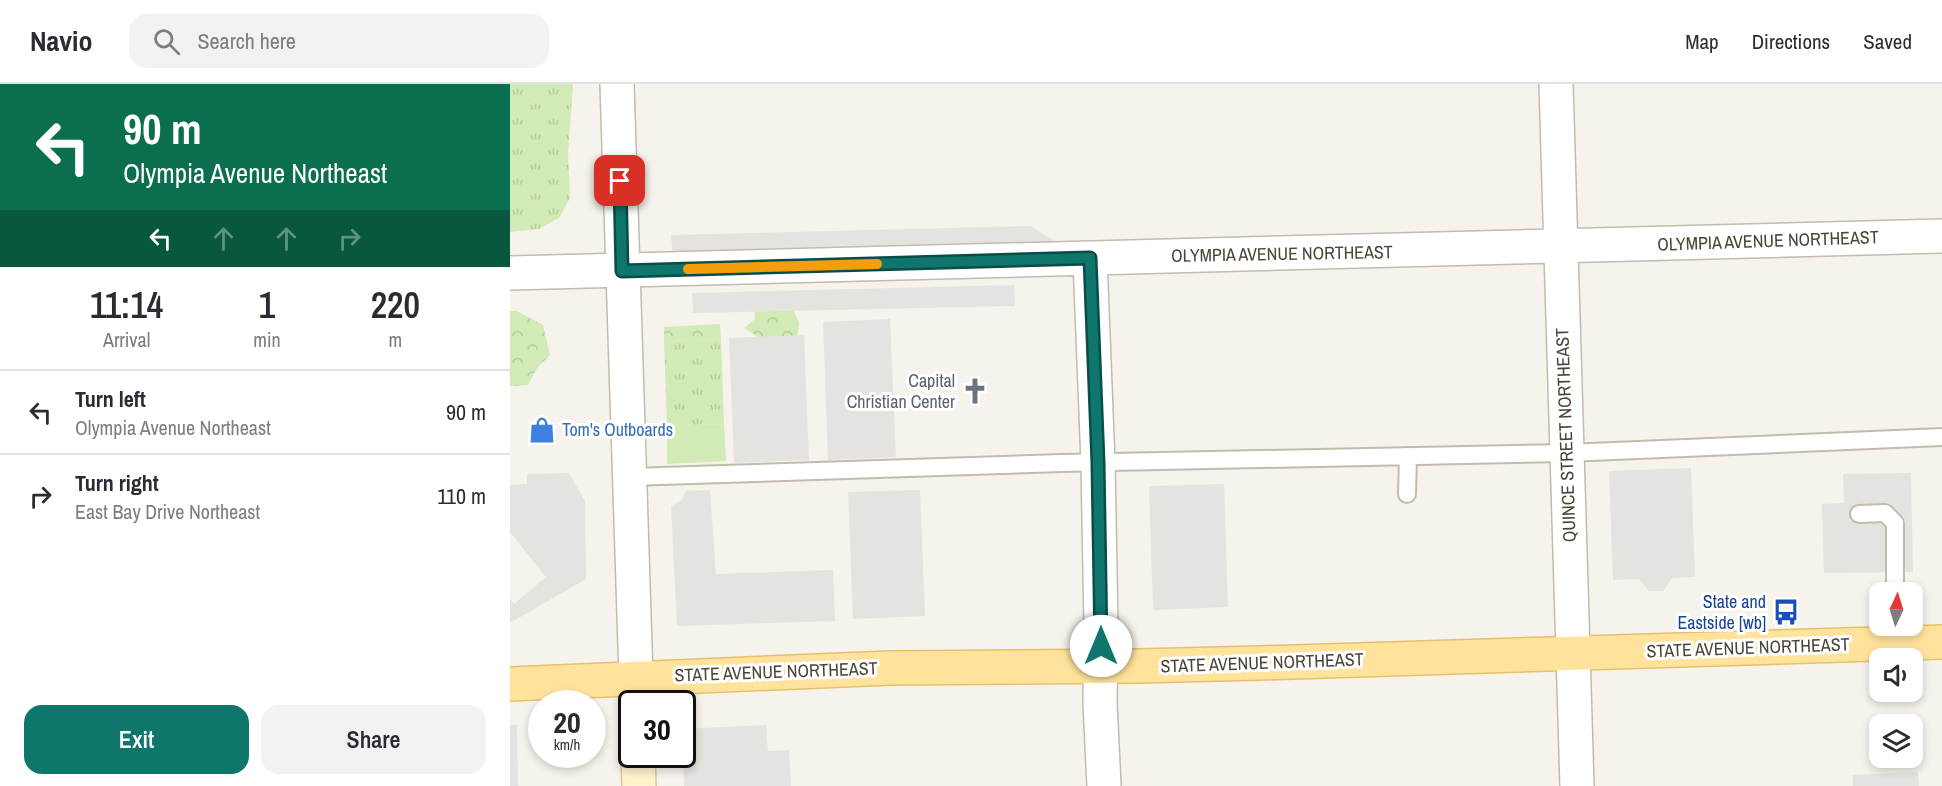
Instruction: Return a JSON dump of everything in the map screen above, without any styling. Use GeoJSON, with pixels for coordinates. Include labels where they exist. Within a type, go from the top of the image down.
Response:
{"type":"FeatureCollection","features":[{"type":"Feature","properties":{"kind":"main road","name":"STATE AVENUE NORTHEAST"},"geometry":{"type":"LineString","coordinates":[[510,684],[636,690],[890,668],[1138,666],[1572,654],[1869,636]]}},
{"type":"Feature","properties":{"kind":"main road","name":"STATE AVENUE NORTHEAST"},"geometry":{"type":"LineString","coordinates":[[1907,636],[1942,642]]}},
{"type":"Feature","properties":{"kind":"main road"},"geometry":{"type":"LineString","coordinates":[[638,768],[639,786]]}},
{"type":"Feature","properties":{"kind":"street"},"geometry":{"type":"LineString","coordinates":[[617,84],[636,690]]}},
{"type":"Feature","properties":{"kind":"street","name":"QUINCE STREET NORTHEAST"},"geometry":{"type":"LineString","coordinates":[[1556,84],[1577,786]]}},
{"type":"Feature","properties":{"kind":"street","name":"OLYMPIA AVENUE NORTHEAST"},"geometry":{"type":"LineString","coordinates":[[510,273],[1942,236]]}},
{"type":"Feature","properties":{"kind":"street"},"geometry":{"type":"LineString","coordinates":[[1090,258],[1098,463],[1100,703],[1104,786]]}},
{"type":"Feature","properties":{"kind":"lane"},"geometry":{"type":"LineString","coordinates":[[629,477],[1098,463],[1567,453],[1942,437]]}},
{"type":"Feature","properties":{"kind":"lane"},"geometry":{"type":"LineString","coordinates":[[1407,494],[1408,456]]}},
{"type":"Feature","properties":{"kind":"lane"},"geometry":{"type":"LineString","coordinates":[[1859,514],[1885,513],[1894,523],[1895,582]]}},
{"type":"Feature","properties":{"kind":"green space"},"geometry":{"type":"Polygon","coordinates":[[[510,84],[573,84],[568,153],[570,198],[559,218],[539,229],[510,232],[510,84]]]}},
{"type":"Feature","properties":{"kind":"green space"},"geometry":{"type":"Polygon","coordinates":[[[791,303],[799,324],[797,340],[773,346],[744,328],[755,319],[754,305],[791,303]]]}},
{"type":"Feature","properties":{"kind":"green space"},"geometry":{"type":"Polygon","coordinates":[[[510,311],[517,311],[543,325],[550,355],[537,368],[528,385],[510,386],[510,311]]]}},
{"type":"Feature","properties":{"kind":"green space"},"geometry":{"type":"Polygon","coordinates":[[[720,324],[721,339],[664,341],[664,327],[720,324]]]}},
{"type":"Feature","properties":{"kind":"green space"},"geometry":{"type":"Polygon","coordinates":[[[721,339],[724,424],[667,426],[664,341],[721,339]]]}},
{"type":"Feature","properties":{"kind":"green space"},"geometry":{"type":"Polygon","coordinates":[[[724,424],[726,461],[667,464],[667,426],[724,424]]]}},
{"type":"Feature","properties":{"kind":"shaded area"},"geometry":{"type":"Polygon","coordinates":[[[1030,226],[1060,244],[673,256],[671,235],[1030,226]]]}},
{"type":"Feature","properties":{"kind":"shaded area"},"geometry":{"type":"Polygon","coordinates":[[[1014,285],[1015,306],[693,313],[692,293],[1014,285]]]}},
{"type":"Feature","properties":{"kind":"shaded area"},"geometry":{"type":"Polygon","coordinates":[[[890,319],[896,457],[828,460],[823,322],[890,319]]]}},
{"type":"Feature","properties":{"kind":"shaded area"},"geometry":{"type":"Polygon","coordinates":[[[804,335],[809,460],[734,463],[729,338],[804,335]]]}},
{"type":"Feature","properties":{"kind":"shaded area"},"geometry":{"type":"Polygon","coordinates":[[[1691,468],[1695,577],[1672,578],[1663,591],[1649,591],[1639,579],[1613,580],[1609,471],[1691,468]]]}},
{"type":"Feature","properties":{"kind":"shaded area"},"geometry":{"type":"Polygon","coordinates":[[[569,473],[585,501],[586,579],[510,623],[510,599],[514,604],[546,577],[510,532],[510,485],[527,484],[527,474],[569,473]]]}},
{"type":"Feature","properties":{"kind":"shaded area"},"geometry":{"type":"Polygon","coordinates":[[[1911,473],[1913,572],[1824,573],[1822,504],[1844,503],[1843,474],[1911,473]]]}},
{"type":"Feature","properties":{"kind":"shaded area"},"geometry":{"type":"Polygon","coordinates":[[[1224,484],[1228,607],[1153,610],[1149,486],[1224,484]]]}},
{"type":"Feature","properties":{"kind":"shaded area"},"geometry":{"type":"Polygon","coordinates":[[[710,490],[716,574],[833,570],[835,621],[677,626],[671,506],[682,500],[686,491],[710,490]]]}},
{"type":"Feature","properties":{"kind":"shaded area"},"geometry":{"type":"Polygon","coordinates":[[[920,490],[925,616],[853,619],[848,492],[920,490]]]}},
{"type":"Feature","properties":{"kind":"shaded area"},"geometry":{"type":"Polygon","coordinates":[[[510,725],[517,725],[518,786],[510,786],[510,725]]]}},
{"type":"Feature","properties":{"kind":"shaded area"},"geometry":{"type":"Polygon","coordinates":[[[766,725],[768,751],[789,750],[791,786],[684,786],[684,768],[696,768],[696,728],[766,725]]]}},
{"type":"Feature","properties":{"kind":"shaded area"},"geometry":{"type":"Polygon","coordinates":[[[1918,772],[1919,786],[1853,786],[1853,775],[1918,772]]]}},
{"type":"Feature","properties":{"kind":"slow traffic"},"geometry":{"type":"LineString","coordinates":[[688,269],[877,264]]}},
{"type":"Feature","properties":{"kind":"place","name":"Capital Christian Center"},"geometry":{"type":"Point","coordinates":[975,391]}},
{"type":"Feature","properties":{"kind":"place","name":"Tom's Outboards"},"geometry":{"type":"Point","coordinates":[542,430]}},
{"type":"Feature","properties":{"kind":"place","name":"State and Eastside [wb]"},"geometry":{"type":"Point","coordinates":[1786,612]}},
{"type":"Feature","properties":{"kind":"route"},"geometry":{"type":"LineString","coordinates":[[620,181],[622,271],[1090,258],[1098,463],[1101,646]]}}]}
